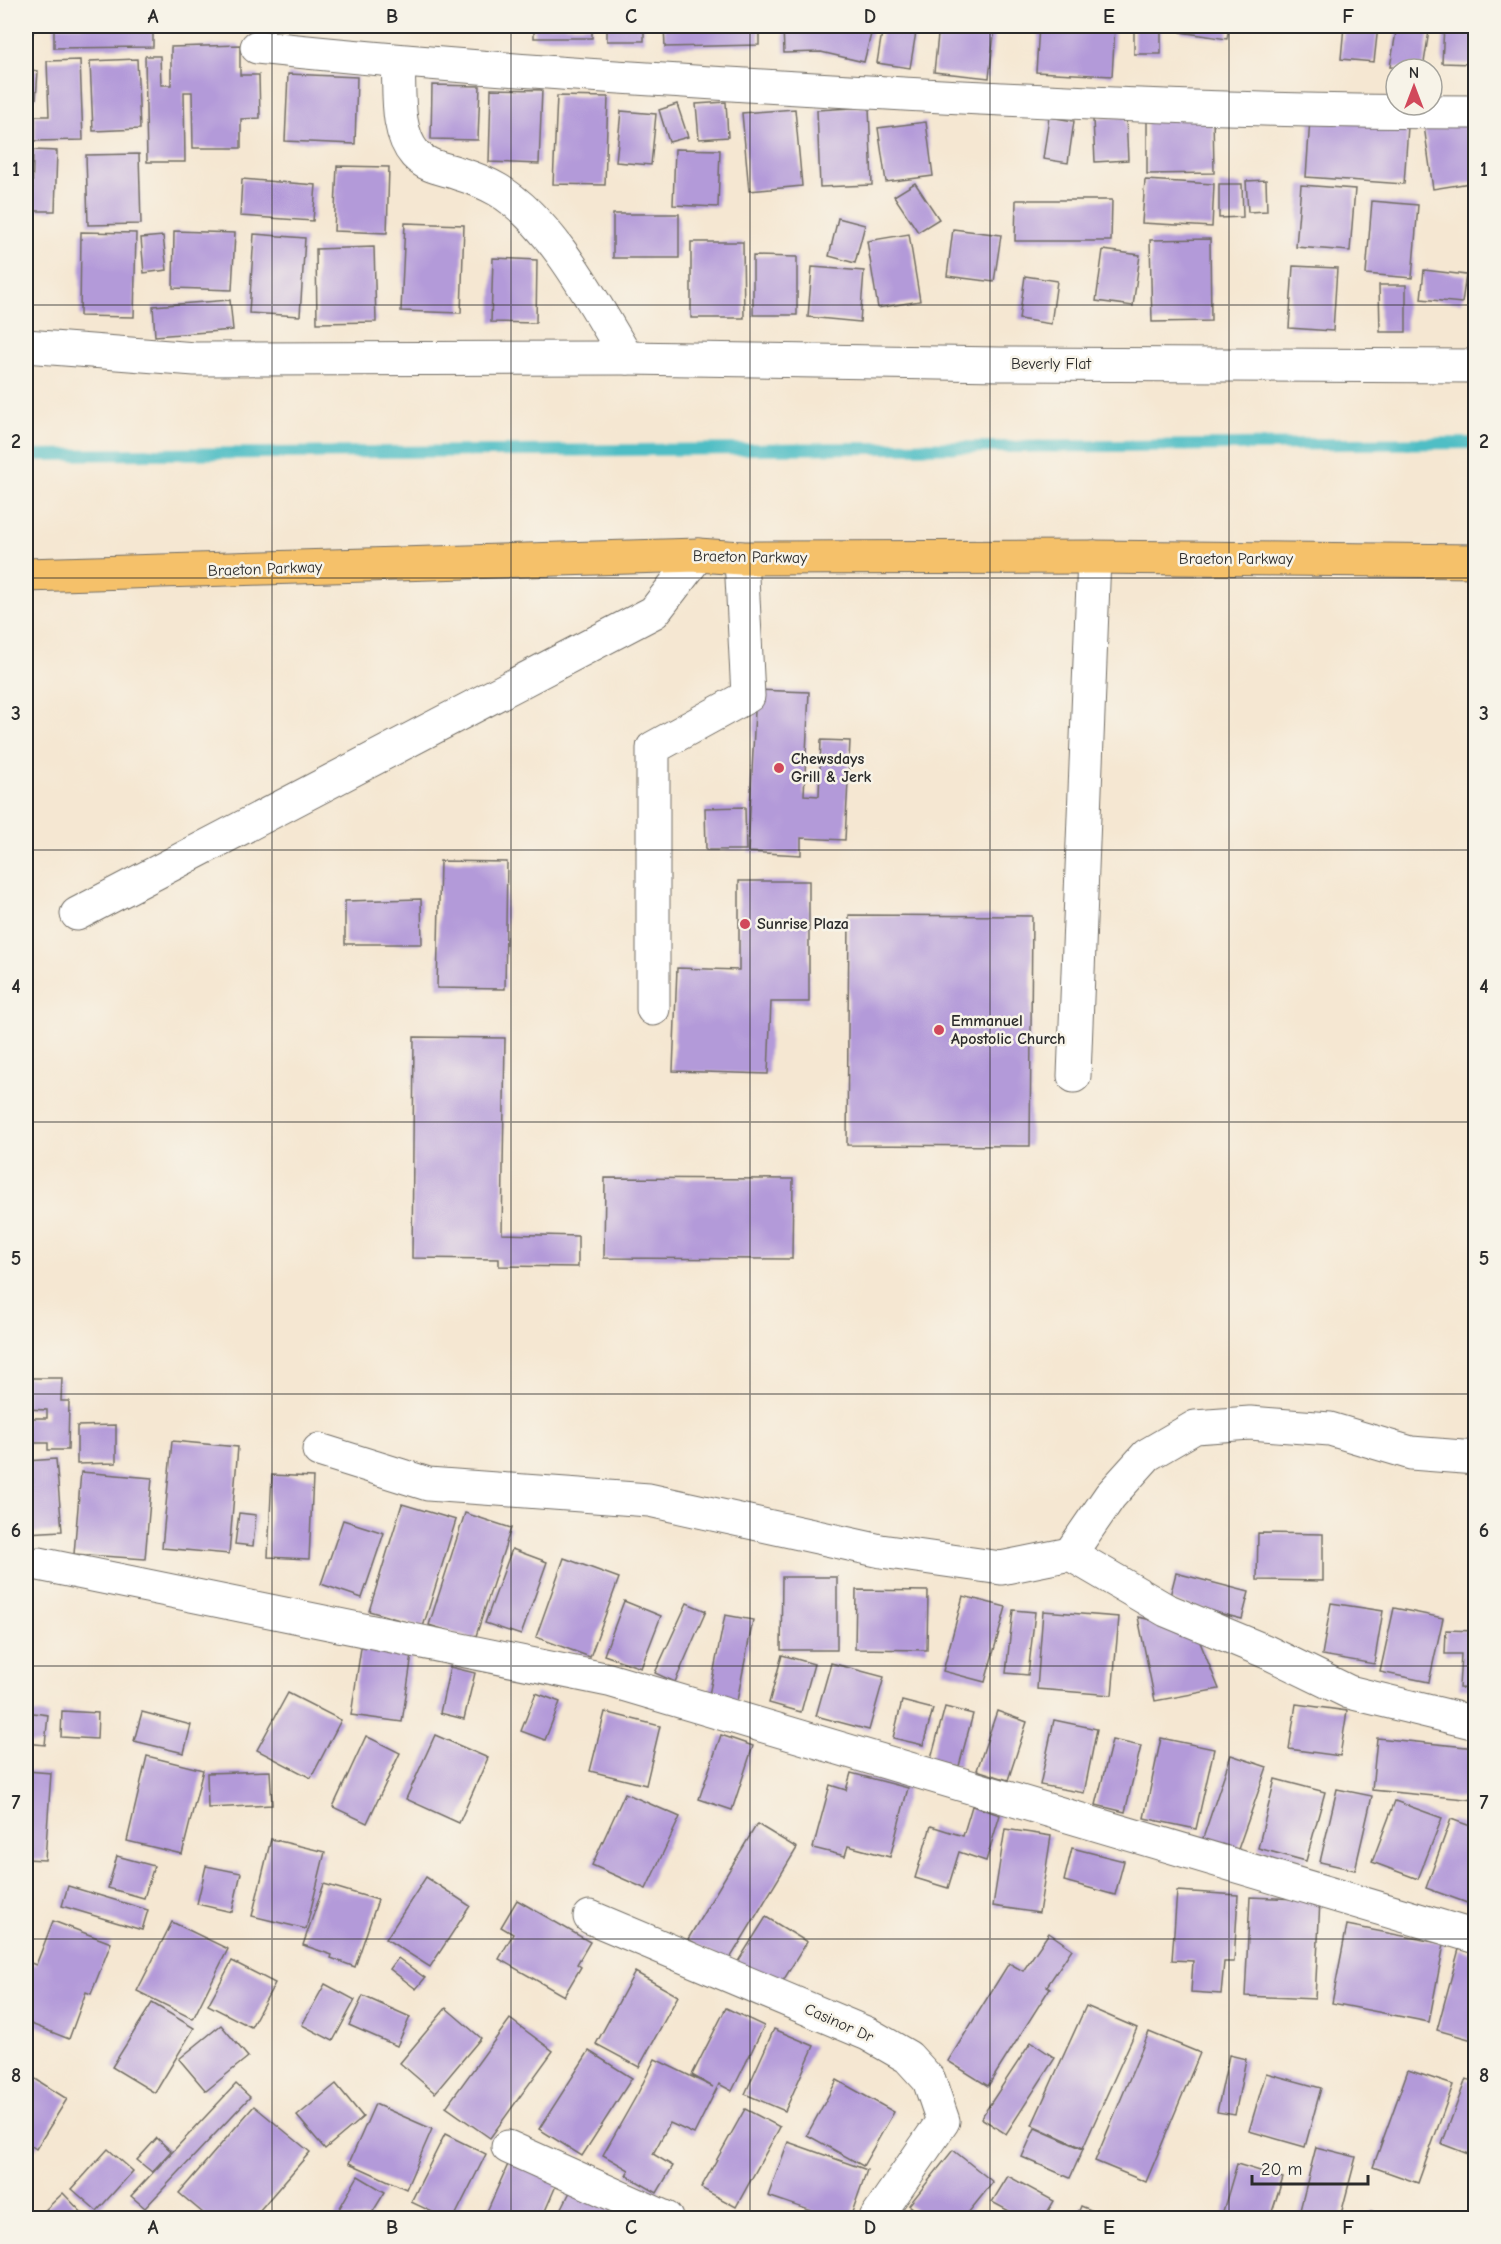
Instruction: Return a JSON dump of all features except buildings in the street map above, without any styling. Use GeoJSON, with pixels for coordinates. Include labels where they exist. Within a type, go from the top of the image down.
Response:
{"type":"FeatureCollection","features":[{"type":"Feature","properties":{"kind":"main road","name":"Braeton Parkway"},"geometry":{"type":"LineString","coordinates":[[26,575],[698,555],[741,558],[1094,557],[1476,561]]}},
{"type":"Feature","properties":{"kind":"street"},"geometry":{"type":"LineString","coordinates":[[257,47],[398,61],[955,97],[1272,110],[1476,112]]}},
{"type":"Feature","properties":{"kind":"street"},"geometry":{"type":"LineString","coordinates":[[398,61],[405,137],[415,153],[428,164],[458,173],[499,191],[521,208],[560,249],[627,358]]}},
{"type":"Feature","properties":{"kind":"street","name":"Beverly Flat"},"geometry":{"type":"LineString","coordinates":[[26,346],[195,359],[627,358],[1012,364],[1476,366]]}},
{"type":"Feature","properties":{"kind":"street"},"geometry":{"type":"LineString","coordinates":[[76,914],[654,612],[698,555]]}},
{"type":"Feature","properties":{"kind":"street"},"geometry":{"type":"LineString","coordinates":[[1074,1076],[1094,557]]}},
{"type":"Feature","properties":{"kind":"street"},"geometry":{"type":"LineString","coordinates":[[652,1009],[652,748],[748,696],[741,558]]}},
{"type":"Feature","properties":{"kind":"street"},"geometry":{"type":"LineString","coordinates":[[1070,1554],[1110,1496],[1147,1455],[1195,1426],[1250,1423],[1329,1429],[1411,1453],[1476,1458]]}},
{"type":"Feature","properties":{"kind":"street"},"geometry":{"type":"LineString","coordinates":[[319,1450],[428,1484],[649,1500],[881,1551],[1002,1568],[1070,1554],[1166,1610],[1267,1652],[1349,1692],[1476,1723]]}},
{"type":"Feature","properties":{"kind":"street"},"geometry":{"type":"LineString","coordinates":[[39,1564],[609,1680],[1476,1937]]}},
{"type":"Feature","properties":{"kind":"street","name":"Casinor Dr"},"geometry":{"type":"LineString","coordinates":[[590,1917],[868,2034],[908,2057],[930,2080],[943,2121],[876,2218]]}},
{"type":"Feature","properties":{"kind":"street"},"geometry":{"type":"LineString","coordinates":[[508,2147],[666,2218]]}},
{"type":"Feature","properties":{"kind":"waterway"},"geometry":{"type":"LineString","coordinates":[[26,455],[1476,443]]}},
{"type":"Feature","properties":{"kind":"place","name":"Chewsdays Grill & Jerk"},"geometry":{"type":"Point","coordinates":[779,768]}},
{"type":"Feature","properties":{"kind":"place","name":"Sunrise Plaza"},"geometry":{"type":"Point","coordinates":[745,924]}},
{"type":"Feature","properties":{"kind":"place","name":"Emmanuel Apostolic Church"},"geometry":{"type":"Point","coordinates":[939,1030]}}]}
